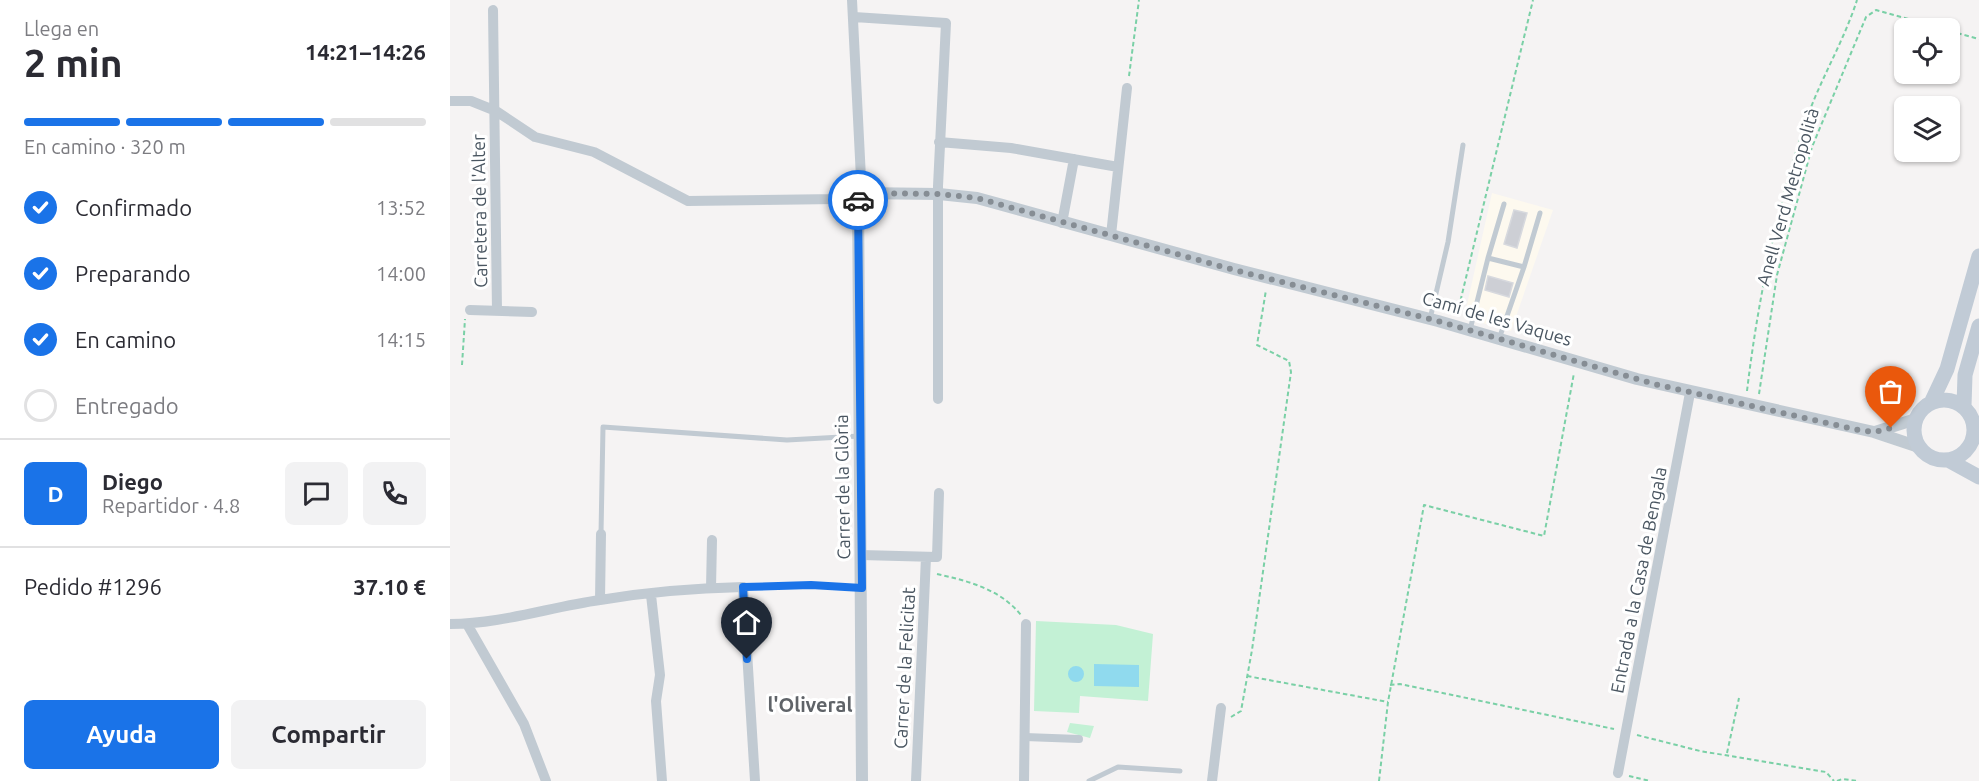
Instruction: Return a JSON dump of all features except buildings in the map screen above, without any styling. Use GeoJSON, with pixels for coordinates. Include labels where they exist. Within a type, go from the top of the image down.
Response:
{"type":"FeatureCollection","features":[{"type":"Feature","properties":{"kind":"main road"},"geometry":{"type":"LineString","coordinates":[[1979,256],[1947,369],[1931,403],[1916,419],[1914,428],[1919,447],[1937,459],[1948,460],[1979,477]]}},
{"type":"Feature","properties":{"kind":"main road"},"geometry":{"type":"LineString","coordinates":[[1964,406],[1965,375],[1979,326]]}},
{"type":"Feature","properties":{"kind":"main road"},"geometry":{"type":"LineString","coordinates":[[1931,403],[1954,401],[1964,406],[1972,416],[1977,441],[1967,450],[1948,460]]}},
{"type":"Feature","properties":{"kind":"street"},"geometry":{"type":"LineString","coordinates":[[852,0],[861,178],[858,193]]}},
{"type":"Feature","properties":{"kind":"street","name":"Carretera de l'Alter"},"geometry":{"type":"LineString","coordinates":[[493,10],[497,311]]}},
{"type":"Feature","properties":{"kind":"street"},"geometry":{"type":"LineString","coordinates":[[854,17],[946,23],[939,142],[938,399]]}},
{"type":"Feature","properties":{"kind":"street"},"geometry":{"type":"LineString","coordinates":[[1111,235],[1127,88]]}},
{"type":"Feature","properties":{"kind":"street","name":"Carretera de l'Alter"},"geometry":{"type":"LineString","coordinates":[[450,101],[471,101],[496,111],[535,137],[594,152],[688,201],[837,199],[858,193]]}},
{"type":"Feature","properties":{"kind":"street"},"geometry":{"type":"LineString","coordinates":[[939,142],[1011,148],[1118,167]]}},
{"type":"Feature","properties":{"kind":"street"},"geometry":{"type":"LineString","coordinates":[[1062,224],[1074,159]]}},
{"type":"Feature","properties":{"kind":"street","name":"Camí de les Vaques"},"geometry":{"type":"LineString","coordinates":[[858,193],[939,194],[977,198],[1062,224],[1430,319],[1690,393],[1874,432],[1919,447]]}},
{"type":"Feature","properties":{"kind":"street","name":"Carrer de la Glòria"},"geometry":{"type":"LineString","coordinates":[[858,193],[862,781]]}},
{"type":"Feature","properties":{"kind":"street","name":"Carretera de l'Alter"},"geometry":{"type":"LineString","coordinates":[[470,310],[532,312]]}},
{"type":"Feature","properties":{"kind":"street","name":"Entrada a la Casa de Bengala"},"geometry":{"type":"LineString","coordinates":[[1618,773],[1690,393]]}},
{"type":"Feature","properties":{"kind":"street","name":"Camí de les Vaques"},"geometry":{"type":"LineString","coordinates":[[1874,432],[1916,419]]}},
{"type":"Feature","properties":{"kind":"street","name":"Carrer de la Felicitat"},"geometry":{"type":"LineString","coordinates":[[916,781],[925,571],[931,557],[939,493]]}},
{"type":"Feature","properties":{"kind":"street"},"geometry":{"type":"LineString","coordinates":[[600,600],[601,534]]}},
{"type":"Feature","properties":{"kind":"street"},"geometry":{"type":"LineString","coordinates":[[711,588],[712,540]]}},
{"type":"Feature","properties":{"kind":"street"},"geometry":{"type":"LineString","coordinates":[[861,555],[931,557]]}},
{"type":"Feature","properties":{"kind":"street"},"geometry":{"type":"LineString","coordinates":[[450,624],[467,624],[535,614],[600,600],[711,588],[743,587],[755,781]]}},
{"type":"Feature","properties":{"kind":"street"},"geometry":{"type":"LineString","coordinates":[[651,595],[660,675],[656,701],[662,781]]}},
{"type":"Feature","properties":{"kind":"street"},"geometry":{"type":"LineString","coordinates":[[467,624],[524,724],[546,781]]}},
{"type":"Feature","properties":{"kind":"street"},"geometry":{"type":"LineString","coordinates":[[1024,781],[1026,624]]}},
{"type":"Feature","properties":{"kind":"street"},"geometry":{"type":"LineString","coordinates":[[1212,781],[1221,708]]}},
{"type":"Feature","properties":{"kind":"street"},"geometry":{"type":"LineString","coordinates":[[1025,737],[1079,739]]}},
{"type":"Feature","properties":{"kind":"lane"},"geometry":{"type":"LineString","coordinates":[[1430,319],[1448,243],[1463,145]]}},
{"type":"Feature","properties":{"kind":"lane"},"geometry":{"type":"LineString","coordinates":[[1470,330],[1504,204]]}},
{"type":"Feature","properties":{"kind":"lane"},"geometry":{"type":"LineString","coordinates":[[1499,339],[1540,213]]}},
{"type":"Feature","properties":{"kind":"lane"},"geometry":{"type":"LineString","coordinates":[[1488,258],[1524,267]]}},
{"type":"Feature","properties":{"kind":"lane"},"geometry":{"type":"LineString","coordinates":[[601,534],[603,427],[787,440],[860,436]]}},
{"type":"Feature","properties":{"kind":"lane"},"geometry":{"type":"LineString","coordinates":[[743,587],[811,585],[862,588]]}},
{"type":"Feature","properties":{"kind":"lane"},"geometry":{"type":"LineString","coordinates":[[1089,781],[1118,767],[1180,771]]}},
{"type":"Feature","properties":{"kind":"path"},"geometry":{"type":"LineString","coordinates":[[1127,88],[1139,0]]}},
{"type":"Feature","properties":{"kind":"path"},"geometry":{"type":"LineString","coordinates":[[1454,326],[1533,0]]}},
{"type":"Feature","properties":{"kind":"path"},"geometry":{"type":"LineString","coordinates":[[1745,405],[1768,265],[1787,183],[1808,116],[1850,22],[1857,0]]}},
{"type":"Feature","properties":{"kind":"path","name":"Anell Verd Metropolità"},"geometry":{"type":"LineString","coordinates":[[1758,400],[1764,343],[1777,275],[1812,147],[1866,17],[1876,10],[1905,18]]}},
{"type":"Feature","properties":{"kind":"path"},"geometry":{"type":"LineString","coordinates":[[1960,34],[1979,39]]}},
{"type":"Feature","properties":{"kind":"path"},"geometry":{"type":"LineString","coordinates":[[1219,725],[1240,711],[1291,372],[1289,361],[1257,345],[1269,278]]}},
{"type":"Feature","properties":{"kind":"path"},"geometry":{"type":"LineString","coordinates":[[462,365],[466,311],[470,310]]}},
{"type":"Feature","properties":{"kind":"path"},"geometry":{"type":"LineString","coordinates":[[1379,781],[1390,685],[1424,505],[1544,536],[1576,361]]}},
{"type":"Feature","properties":{"kind":"path"},"geometry":{"type":"LineString","coordinates":[[925,571],[969,581],[988,589],[1013,606],[1026,624]]}},
{"type":"Feature","properties":{"kind":"path"},"geometry":{"type":"LineString","coordinates":[[1247,676],[1388,702]]}},
{"type":"Feature","properties":{"kind":"path"},"geometry":{"type":"LineString","coordinates":[[1390,685],[1400,684],[1542,716],[1626,732],[1700,751],[1727,753],[1826,772],[1836,781],[1842,779],[1858,781]]}},
{"type":"Feature","properties":{"kind":"path"},"geometry":{"type":"LineString","coordinates":[[1727,753],[1739,698]]}},
{"type":"Feature","properties":{"kind":"path"},"geometry":{"type":"LineString","coordinates":[[1618,773],[1650,781]]}},
{"type":"Feature","properties":{"kind":"shaded area"},"geometry":{"type":"Polygon","coordinates":[[[1492,193],[1553,210],[1511,331],[1464,318],[1492,193]]]}},
{"type":"Feature","properties":{"kind":"green space"},"geometry":{"type":"Polygon","coordinates":[[[1036,621],[1116,625],[1153,634],[1148,701],[1080,696],[1079,713],[1034,711],[1036,621]]]}},
{"type":"Feature","properties":{"kind":"green space"},"geometry":{"type":"Polygon","coordinates":[[[1070,723],[1094,726],[1090,738],[1067,732],[1070,723]]]}},
{"type":"Feature","properties":{"kind":"water"},"geometry":{"type":"Polygon","coordinates":[[[1094,664],[1139,665],[1139,687],[1094,686],[1094,664]]]}},
{"type":"Feature","properties":{"kind":"water"},"geometry":{"type":"Polygon","coordinates":[[[1076,666],[1082,668],[1084,674],[1082,680],[1076,682],[1070,680],[1068,674],[1070,668],[1076,666]]]}},
{"type":"Feature","properties":{"kind":"way so far"},"geometry":{"type":"LineString","coordinates":[[858,200],[858,193],[877,192],[977,198],[1062,224],[1111,235],[1234,270],[1438,321],[1690,393],[1858,430],[1874,432],[1891,428]]}},
{"type":"Feature","properties":{"kind":"district","name":"l'Oliveral"},"geometry":{"type":"Point","coordinates":[810,705]}},
{"type":"Feature","properties":{"kind":"route"},"geometry":{"type":"LineString","coordinates":[[747,659],[743,587],[811,585],[862,588],[858,200]]}}]}
